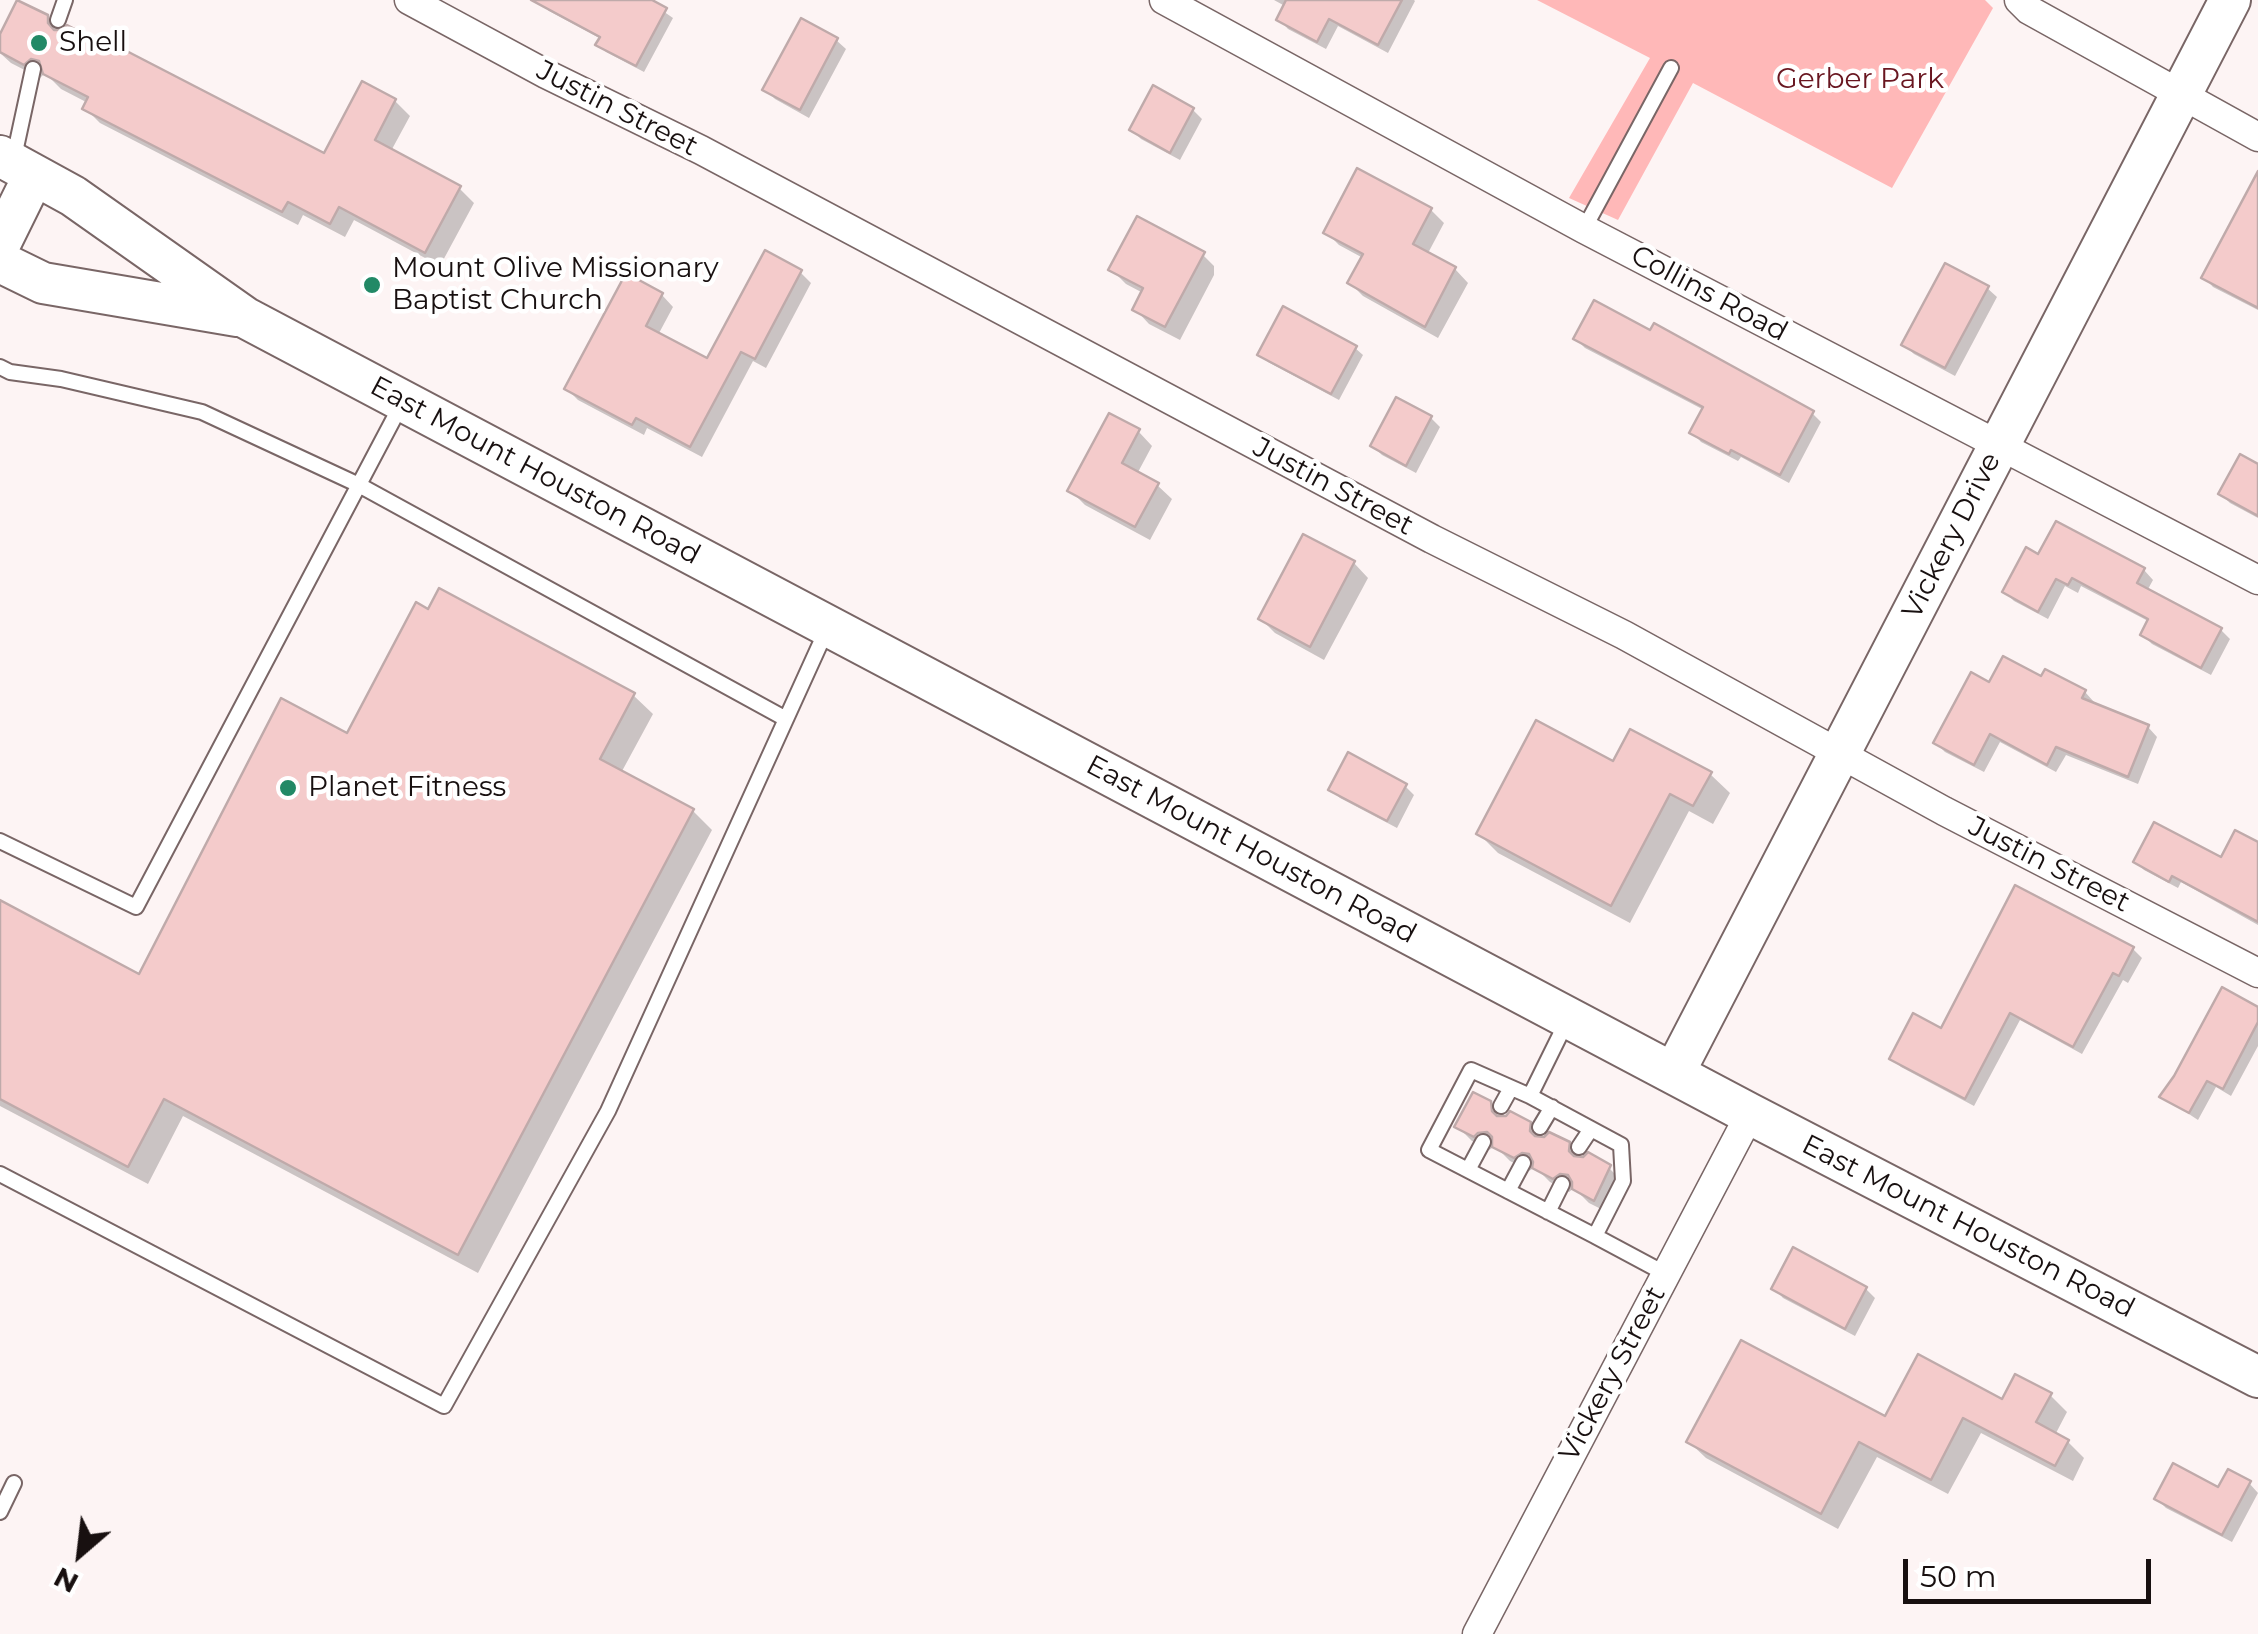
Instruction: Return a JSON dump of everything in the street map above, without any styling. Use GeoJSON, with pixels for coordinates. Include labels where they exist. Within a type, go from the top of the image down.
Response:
{"type":"FeatureCollection","features":[{"type":"Feature","properties":{"kind":"street","name":"Justin Street"},"geometry":{"type":"LineString","coordinates":[[408,0],[701,150],[1432,539],[1624,635],[1944,811],[2258,973]]}},
{"type":"Feature","properties":{"kind":"street","name":"Collins Road"},"geometry":{"type":"LineString","coordinates":[[1164,0],[1584,228],[2258,580]]}},
{"type":"Feature","properties":{"kind":"street"},"geometry":{"type":"LineString","coordinates":[[2019,0],[2029,10],[2258,136]]}},
{"type":"Feature","properties":{"kind":"street","name":"Vickery Drive"},"geometry":{"type":"LineString","coordinates":[[1674,1073],[2230,0]]}},
{"type":"Feature","properties":{"kind":"street"},"geometry":{"type":"LineString","coordinates":[[0,244],[15,165]]}},
{"type":"Feature","properties":{"kind":"street","name":"East Mount Houston Road"},"geometry":{"type":"LineString","coordinates":[[15,165],[73,196],[246,318],[1750,1114],[2258,1377]]}},
{"type":"Feature","properties":{"kind":"street","name":"East Mount Houston Road"},"geometry":{"type":"LineString","coordinates":[[0,262],[43,283],[246,318]]}},
{"type":"Feature","properties":{"kind":"street","name":"Vickery Street"},"geometry":{"type":"LineString","coordinates":[[1477,1634],[1750,1114]]}},
{"type":"Feature","properties":{"kind":"lane"},"geometry":{"type":"LineString","coordinates":[[58,20],[64,0]]}},
{"type":"Feature","properties":{"kind":"lane"},"geometry":{"type":"LineString","coordinates":[[1584,228],[1670,68]]}},
{"type":"Feature","properties":{"kind":"lane"},"geometry":{"type":"LineString","coordinates":[[15,165],[33,70]]}},
{"type":"Feature","properties":{"kind":"lane"},"geometry":{"type":"LineString","coordinates":[[0,367],[202,412],[359,485],[786,719]]}},
{"type":"Feature","properties":{"kind":"lane"},"geometry":{"type":"LineString","coordinates":[[0,841],[136,907],[403,401]]}},
{"type":"Feature","properties":{"kind":"lane"},"geometry":{"type":"LineString","coordinates":[[0,1174],[444,1406],[608,1111],[829,626]]}},
{"type":"Feature","properties":{"kind":"lane"},"geometry":{"type":"LineString","coordinates":[[1530,1096],[1569,1018]]}},
{"type":"Feature","properties":{"kind":"lane"},"geometry":{"type":"LineString","coordinates":[[1595,1236],[1623,1181],[1621,1145],[1552,1107],[1471,1070],[1429,1150],[1666,1274]]}},
{"type":"Feature","properties":{"kind":"lane"},"geometry":{"type":"LineString","coordinates":[[1501,1106],[1511,1088]]}},
{"type":"Feature","properties":{"kind":"lane"},"geometry":{"type":"LineString","coordinates":[[1540,1128],[1552,1107]]}},
{"type":"Feature","properties":{"kind":"lane"},"geometry":{"type":"LineString","coordinates":[[1579,1148],[1591,1129]]}},
{"type":"Feature","properties":{"kind":"lane"},"geometry":{"type":"LineString","coordinates":[[1468,1170],[1483,1142]]}},
{"type":"Feature","properties":{"kind":"lane"},"geometry":{"type":"LineString","coordinates":[[1508,1191],[1523,1163]]}},
{"type":"Feature","properties":{"kind":"lane"},"geometry":{"type":"LineString","coordinates":[[1548,1212],[1562,1184]]}},
{"type":"Feature","properties":{"kind":"lane"},"geometry":{"type":"LineString","coordinates":[[0,1512],[14,1483]]}},
{"type":"Feature","properties":{"kind":"green space","name":"Gerber Park"},"geometry":{"type":"Polygon","coordinates":[[[1537,0],[1985,0],[1993,8],[1892,188],[1693,83],[1618,220],[1569,198],[1650,58],[1537,0]]]}},
{"type":"Feature","properties":{"kind":"building"},"geometry":{"type":"Polygon","coordinates":[[[17,0],[48,15],[54,30],[67,25],[113,49],[115,45],[324,153],[362,81],[396,99],[375,140],[461,186],[425,253],[339,207],[330,224],[288,202],[282,212],[82,109],[88,97],[43,74],[39,61],[31,59],[24,65],[0,52],[0,34],[17,0]]]}},
{"type":"Feature","properties":{"kind":"building"},"geometry":{"type":"Polygon","coordinates":[[[531,0],[652,0],[667,8],[636,66],[595,45],[600,37],[531,0]]]}},
{"type":"Feature","properties":{"kind":"building"},"geometry":{"type":"Polygon","coordinates":[[[1286,0],[1402,0],[1378,45],[1329,19],[1317,42],[1276,20],[1286,0]]]}},
{"type":"Feature","properties":{"kind":"building"},"geometry":{"type":"Polygon","coordinates":[[[801,18],[838,38],[800,110],[762,90],[801,18]]]}},
{"type":"Feature","properties":{"kind":"building"},"geometry":{"type":"Polygon","coordinates":[[[1153,85],[1194,108],[1170,153],[1129,130],[1153,85]]]}},
{"type":"Feature","properties":{"kind":"building"},"geometry":{"type":"Polygon","coordinates":[[[1357,168],[1432,208],[1413,244],[1456,267],[1425,327],[1347,283],[1363,254],[1323,233],[1357,168]]]}},
{"type":"Feature","properties":{"kind":"building"},"geometry":{"type":"Polygon","coordinates":[[[2258,171],[2258,308],[2201,278],[2258,171]]]}},
{"type":"Feature","properties":{"kind":"building"},"geometry":{"type":"Polygon","coordinates":[[[1137,216],[1205,252],[1165,327],[1132,310],[1143,288],[1108,270],[1137,216]]]}},
{"type":"Feature","properties":{"kind":"building"},"geometry":{"type":"Polygon","coordinates":[[[765,250],[802,270],[755,359],[741,352],[690,447],[636,418],[632,425],[564,389],[626,273],[663,293],[646,326],[707,358],[765,250]]]}},
{"type":"Feature","properties":{"kind":"building"},"geometry":{"type":"Polygon","coordinates":[[[1945,263],[1989,286],[1945,368],[1901,345],[1945,263]]]}},
{"type":"Feature","properties":{"kind":"building"},"geometry":{"type":"Polygon","coordinates":[[[1594,300],[1650,330],[1654,323],[1814,411],[1780,475],[1689,433],[1703,407],[1573,339],[1594,300]]]}},
{"type":"Feature","properties":{"kind":"building"},"geometry":{"type":"Polygon","coordinates":[[[1283,306],[1357,346],[1331,394],[1257,355],[1283,306]]]}},
{"type":"Feature","properties":{"kind":"building"},"geometry":{"type":"Polygon","coordinates":[[[1396,397],[1432,416],[1406,466],[1370,446],[1396,397]]]}},
{"type":"Feature","properties":{"kind":"building"},"geometry":{"type":"Polygon","coordinates":[[[1109,413],[1140,429],[1122,463],[1159,483],[1135,527],[1067,491],[1109,413]]]}},
{"type":"Feature","properties":{"kind":"building"},"geometry":{"type":"Polygon","coordinates":[[[2240,454],[2258,464],[2258,516],[2218,494],[2240,454]]]}},
{"type":"Feature","properties":{"kind":"building"},"geometry":{"type":"Polygon","coordinates":[[[2056,521],[2145,568],[2137,583],[2222,628],[2201,668],[2140,635],[2148,619],[2072,578],[2068,585],[2056,579],[2038,612],[2002,592],[2026,547],[2038,554],[2056,521]]]}},
{"type":"Feature","properties":{"kind":"building"},"geometry":{"type":"Polygon","coordinates":[[[1303,534],[1355,561],[1310,647],[1258,619],[1303,534]]]}},
{"type":"Feature","properties":{"kind":"building"},"geometry":{"type":"Polygon","coordinates":[[[439,588],[635,693],[600,759],[694,809],[458,1255],[164,1099],[128,1167],[0,1099],[0,900],[139,974],[281,698],[347,733],[416,602],[428,609],[439,588]]]}},
{"type":"Feature","properties":{"kind":"building"},"geometry":{"type":"Polygon","coordinates":[[[2003,656],[2041,676],[2045,669],[2086,690],[2082,698],[2149,725],[2128,777],[2056,747],[2047,765],[1990,734],[1974,765],[1933,743],[1971,672],[1989,682],[2003,656]]]}},
{"type":"Feature","properties":{"kind":"building"},"geometry":{"type":"Polygon","coordinates":[[[1536,720],[1613,761],[1630,729],[1712,772],[1693,806],[1670,794],[1611,906],[1476,834],[1536,720]]]}},
{"type":"Feature","properties":{"kind":"building"},"geometry":{"type":"Polygon","coordinates":[[[1348,752],[1407,784],[1387,821],[1328,790],[1348,752]]]}},
{"type":"Feature","properties":{"kind":"building"},"geometry":{"type":"Polygon","coordinates":[[[2154,822],[2221,857],[2235,830],[2258,842],[2258,922],[2172,876],[2169,882],[2133,862],[2154,822]]]}},
{"type":"Feature","properties":{"kind":"building"},"geometry":{"type":"Polygon","coordinates":[[[2015,885],[2134,947],[2119,976],[2113,973],[2073,1047],[2010,1013],[1965,1099],[1889,1059],[1913,1013],[1941,1028],[2015,885]]]}},
{"type":"Feature","properties":{"kind":"building"},"geometry":{"type":"Polygon","coordinates":[[[2222,987],[2258,1007],[2258,1022],[2223,1089],[2207,1081],[2189,1113],[2159,1097],[2222,987]]]}},
{"type":"Feature","properties":{"kind":"building"},"geometry":{"type":"Polygon","coordinates":[[[1473,1092],[1491,1101],[1497,1116],[1506,1116],[1510,1111],[1531,1122],[1530,1131],[1535,1136],[1544,1137],[1549,1132],[1570,1142],[1569,1151],[1574,1156],[1583,1157],[1588,1152],[1611,1165],[1594,1201],[1572,1189],[1568,1175],[1560,1174],[1553,1179],[1532,1168],[1529,1154],[1514,1158],[1492,1147],[1492,1137],[1487,1132],[1474,1137],[1454,1127],[1473,1092]]]}},
{"type":"Feature","properties":{"kind":"building"},"geometry":{"type":"Polygon","coordinates":[[[1793,1247],[1867,1287],[1845,1329],[1771,1289],[1793,1247]]]}},
{"type":"Feature","properties":{"kind":"building"},"geometry":{"type":"Polygon","coordinates":[[[1741,1340],[1885,1416],[1918,1354],[2002,1399],[2015,1374],[2052,1393],[2036,1422],[2069,1440],[2055,1466],[1963,1418],[1931,1480],[1859,1442],[1821,1514],[1686,1442],[1741,1340]]]}},
{"type":"Feature","properties":{"kind":"building"},"geometry":{"type":"Polygon","coordinates":[[[2173,1463],[2218,1487],[2228,1469],[2251,1481],[2222,1535],[2154,1499],[2173,1463]]]}},
{"type":"Feature","properties":{"kind":"place","name":"Shell"},"geometry":{"type":"Point","coordinates":[39,43]}},
{"type":"Feature","properties":{"kind":"place","name":"Mount Olive Missionary Baptist Church"},"geometry":{"type":"Point","coordinates":[372,285]}},
{"type":"Feature","properties":{"kind":"place","name":"Planet Fitness"},"geometry":{"type":"Point","coordinates":[288,788]}}]}
